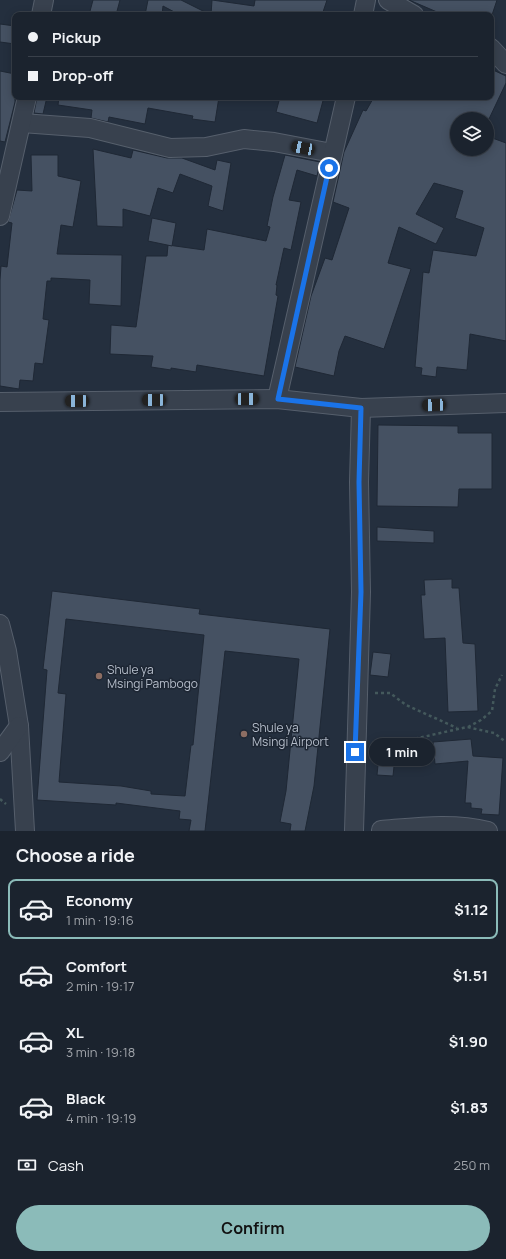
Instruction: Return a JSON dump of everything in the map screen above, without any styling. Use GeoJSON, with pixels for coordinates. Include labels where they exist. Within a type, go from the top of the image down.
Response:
{"type":"FeatureCollection","features":[{"type":"Feature","properties":{"kind":"street"},"geometry":{"type":"LineString","coordinates":[[42,12],[44,0]]}},
{"type":"Feature","properties":{"kind":"street"},"geometry":{"type":"LineString","coordinates":[[364,12],[366,0]]}},
{"type":"Feature","properties":{"kind":"street"},"geometry":{"type":"LineString","coordinates":[[388,0],[409,12]]}},
{"type":"Feature","properties":{"kind":"street"},"geometry":{"type":"LineString","coordinates":[[494,51],[506,64]]}},
{"type":"Feature","properties":{"kind":"street"},"geometry":{"type":"LineString","coordinates":[[0,216],[26,100]]}},
{"type":"Feature","properties":{"kind":"street"},"geometry":{"type":"LineString","coordinates":[[278,399],[332,153],[345,100]]}},
{"type":"Feature","properties":{"kind":"street"},"geometry":{"type":"LineString","coordinates":[[22,123],[90,128],[170,148],[206,147],[244,140],[274,142],[332,153]]}},
{"type":"Feature","properties":{"kind":"street"},"geometry":{"type":"LineString","coordinates":[[0,402],[278,399],[361,408],[506,403]]}},
{"type":"Feature","properties":{"kind":"street"},"geometry":{"type":"LineString","coordinates":[[354,831],[355,752],[361,592],[359,482],[361,408]]}},
{"type":"Feature","properties":{"kind":"street"},"geometry":{"type":"LineString","coordinates":[[0,624],[7,651],[19,726],[25,831]]}},
{"type":"Feature","properties":{"kind":"street"},"geometry":{"type":"LineString","coordinates":[[0,752],[19,726]]}},
{"type":"Feature","properties":{"kind":"street"},"geometry":{"type":"LineString","coordinates":[[381,830],[469,826],[488,831]]}},
{"type":"Feature","properties":{"kind":"path"},"geometry":{"type":"LineString","coordinates":[[467,727],[481,720],[492,711],[495,689],[502,676]]}},
{"type":"Feature","properties":{"kind":"path"},"geometry":{"type":"LineString","coordinates":[[357,696],[390,693],[406,705],[457,728]]}},
{"type":"Feature","properties":{"kind":"path"},"geometry":{"type":"LineString","coordinates":[[355,752],[401,743],[457,728],[467,727],[494,734],[506,742]]}},
{"type":"Feature","properties":{"kind":"building"},"geometry":{"type":"Polygon","coordinates":[[[93,0],[120,0],[117,12],[90,12],[93,0]]]}},
{"type":"Feature","properties":{"kind":"building"},"geometry":{"type":"Polygon","coordinates":[[[148,0],[181,0],[205,12],[174,12],[163,6],[162,12],[146,12],[148,0]]]}},
{"type":"Feature","properties":{"kind":"building"},"geometry":{"type":"Polygon","coordinates":[[[212,0],[254,6],[255,0],[327,0],[323,12],[211,12],[212,0]]]}},
{"type":"Feature","properties":{"kind":"building"},"geometry":{"type":"Polygon","coordinates":[[[409,0],[497,0],[493,12],[437,12],[409,0]]]}},
{"type":"Feature","properties":{"kind":"building"},"geometry":{"type":"Polygon","coordinates":[[[0,24],[12,26],[12,44],[0,42],[0,24]]]}},
{"type":"Feature","properties":{"kind":"building"},"geometry":{"type":"Polygon","coordinates":[[[494,70],[506,76],[506,83],[492,112],[450,112],[450,156],[494,156],[494,139],[506,143],[506,341],[470,334],[467,370],[437,367],[436,377],[421,375],[422,368],[415,367],[423,272],[429,273],[433,250],[476,256],[484,228],[455,218],[463,191],[434,183],[416,214],[444,228],[436,244],[399,227],[388,263],[411,269],[384,349],[345,336],[339,351],[334,376],[295,367],[311,296],[325,258],[332,260],[349,208],[333,202],[344,152],[363,110],[366,111],[372,100],[494,100],[494,70]]]}},
{"type":"Feature","properties":{"kind":"building"},"geometry":{"type":"Polygon","coordinates":[[[0,71],[12,73],[12,100],[15,100],[15,102],[5,142],[0,141],[0,71]]]}},
{"type":"Feature","properties":{"kind":"building"},"geometry":{"type":"Polygon","coordinates":[[[36,100],[46,100],[43,114],[34,113],[36,100]]]}},
{"type":"Feature","properties":{"kind":"building"},"geometry":{"type":"Polygon","coordinates":[[[59,100],[219,100],[215,122],[192,119],[193,116],[148,108],[145,124],[109,117],[108,122],[91,118],[92,110],[58,105],[59,100]]]}},
{"type":"Feature","properties":{"kind":"building"},"geometry":{"type":"Polygon","coordinates":[[[279,100],[323,100],[317,123],[276,112],[279,100]]]}},
{"type":"Feature","properties":{"kind":"building"},"geometry":{"type":"Polygon","coordinates":[[[93,149],[131,158],[133,150],[167,158],[182,158],[215,170],[217,160],[231,163],[223,211],[208,206],[212,186],[180,174],[173,193],[158,188],[150,216],[123,209],[123,227],[97,226],[93,149]]]}},
{"type":"Feature","properties":{"kind":"building"},"geometry":{"type":"Polygon","coordinates":[[[31,155],[58,155],[58,176],[81,181],[73,227],[61,225],[57,254],[122,255],[121,306],[89,304],[90,280],[51,278],[51,281],[47,281],[43,319],[49,320],[43,364],[35,363],[33,381],[20,380],[19,389],[0,386],[0,280],[1,266],[7,267],[12,223],[8,222],[17,190],[32,191],[31,155]]]}},
{"type":"Feature","properties":{"kind":"building"},"geometry":{"type":"Polygon","coordinates":[[[285,155],[320,162],[317,176],[297,170],[289,200],[301,202],[291,250],[284,248],[276,285],[276,295],[278,296],[264,376],[197,365],[196,372],[171,368],[171,370],[151,367],[153,356],[110,354],[111,325],[136,327],[146,256],[167,256],[168,245],[204,250],[207,229],[266,241],[270,227],[267,226],[273,197],[285,155]]]}},
{"type":"Feature","properties":{"kind":"building"},"geometry":{"type":"Polygon","coordinates":[[[152,218],[176,223],[172,246],[148,241],[152,218]]]}},
{"type":"Feature","properties":{"kind":"building"},"geometry":{"type":"Polygon","coordinates":[[[378,425],[458,426],[458,433],[492,433],[492,489],[459,489],[458,507],[377,506],[378,425]]]}},
{"type":"Feature","properties":{"kind":"building"},"geometry":{"type":"Polygon","coordinates":[[[377,527],[434,531],[434,543],[377,541],[377,527]]]}},
{"type":"Feature","properties":{"kind":"building"},"geometry":{"type":"Polygon","coordinates":[[[452,579],[452,588],[459,588],[463,643],[475,644],[478,711],[448,712],[445,638],[424,639],[421,595],[425,595],[424,580],[452,579]]]}},
{"type":"Feature","properties":{"kind":"building"},"geometry":{"type":"Polygon","coordinates":[[[52,591],[200,609],[199,614],[330,629],[314,786],[305,831],[290,831],[291,824],[280,822],[286,791],[299,659],[225,651],[205,831],[189,831],[191,820],[179,819],[180,811],[116,803],[116,805],[37,800],[47,670],[43,669],[52,591]],[[66,619],[58,693],[66,694],[59,782],[121,786],[151,791],[151,794],[185,796],[191,745],[193,745],[204,635],[66,619]]]}},
{"type":"Feature","properties":{"kind":"building"},"geometry":{"type":"Polygon","coordinates":[[[373,652],[391,654],[388,677],[370,675],[373,652]]]}},
{"type":"Feature","properties":{"kind":"building"},"geometry":{"type":"Polygon","coordinates":[[[471,739],[473,756],[503,758],[499,815],[481,814],[482,809],[471,808],[471,803],[465,803],[468,761],[435,764],[433,742],[471,739]]]}},
{"type":"Feature","properties":{"kind":"building"},"geometry":{"type":"Polygon","coordinates":[[[379,755],[395,757],[393,776],[377,775],[379,755]]]}},
{"type":"Feature","properties":{"kind":"place","name":"Shule ya Msingi Pambogo"},"geometry":{"type":"Point","coordinates":[99,676]}},
{"type":"Feature","properties":{"kind":"place","name":"Shule ya Msingi Airport"},"geometry":{"type":"Point","coordinates":[244,734]}},
{"type":"Feature","properties":{"kind":"route"},"geometry":{"type":"LineString","coordinates":[[329,168],[278,399],[361,408],[359,482],[361,592],[355,752]]}}]}
